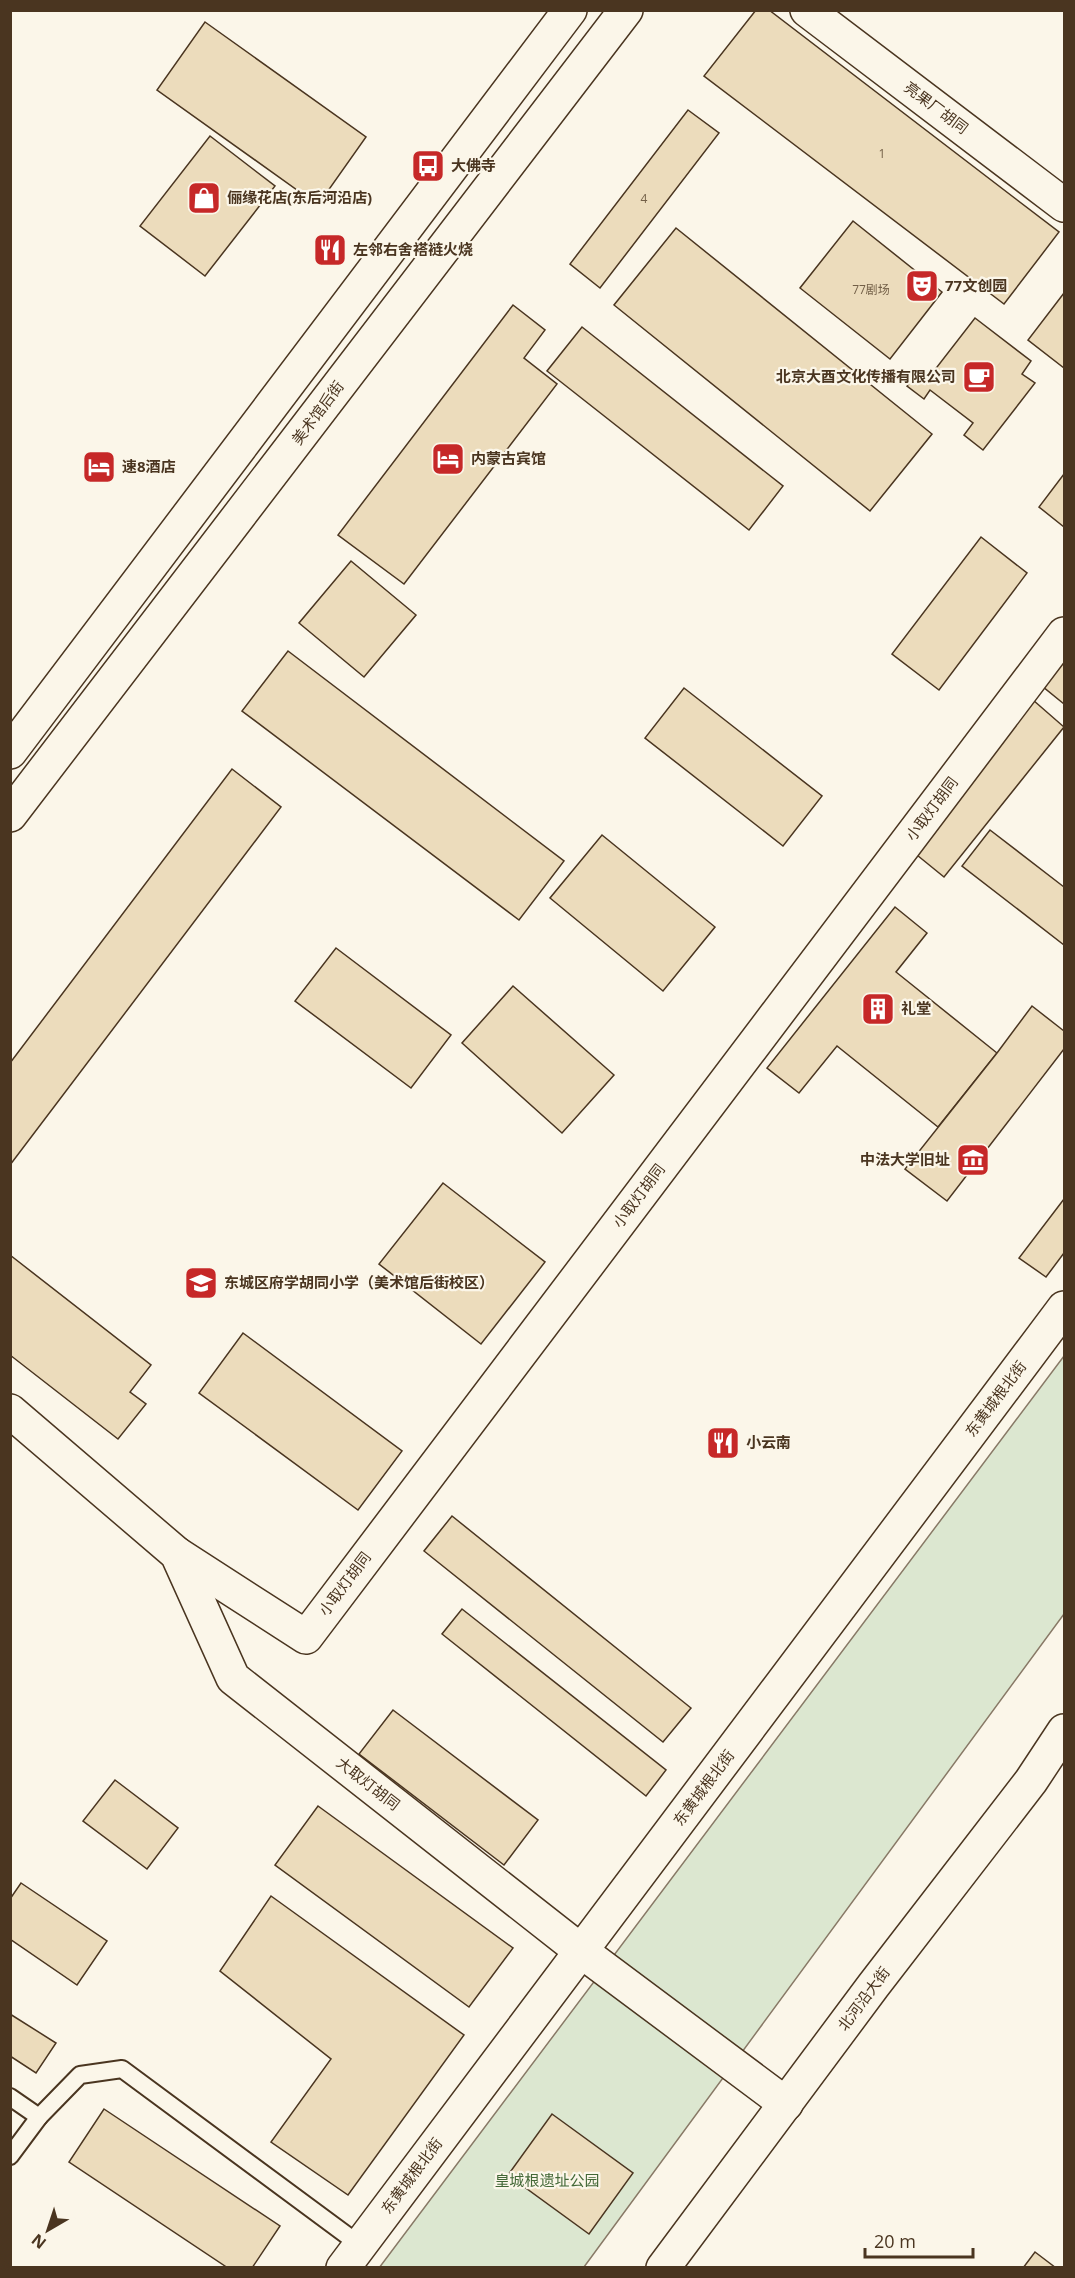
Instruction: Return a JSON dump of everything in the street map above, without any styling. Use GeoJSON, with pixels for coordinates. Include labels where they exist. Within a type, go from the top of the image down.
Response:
{"type":"FeatureCollection","features":[{"type":"Feature","properties":{"kind":"street"},"geometry":{"type":"LineString","coordinates":[[10,752],[570,10]]}},
{"type":"Feature","properties":{"kind":"street","name":"美术馆后街"},"geometry":{"type":"LineString","coordinates":[[10,815],[626,10]]}},
{"type":"Feature","properties":{"kind":"street","name":"亮果厂胡同"},"geometry":{"type":"LineString","coordinates":[[807,10],[1065,205]]}},
{"type":"Feature","properties":{"kind":"street","name":"小取灯胡同"},"geometry":{"type":"LineString","coordinates":[[177,1554],[306,1637],[1065,634]]}},
{"type":"Feature","properties":{"kind":"street","name":"东黄城根北街"},"geometry":{"type":"LineString","coordinates":[[351,2256],[1065,1308]]}},
{"type":"Feature","properties":{"kind":"street","name":"大取灯胡同"},"geometry":{"type":"LineString","coordinates":[[10,1411],[177,1554],[233,1678],[581,1951],[786,2104]]}},
{"type":"Feature","properties":{"kind":"street","name":"北河沿大街"},"geometry":{"type":"LineString","coordinates":[[663,2268],[1030,1781],[1065,1731]]}},
{"type":"Feature","properties":{"kind":"lane"},"geometry":{"type":"LineString","coordinates":[[10,2156],[39,2117],[80,2075],[122,2069],[351,2256]]}},
{"type":"Feature","properties":{"kind":"lane"},"geometry":{"type":"LineString","coordinates":[[10,2097],[39,2117]]}},
{"type":"Feature","properties":{"kind":"green space","name":"皇城根遗址公园"},"geometry":{"type":"Polygon","coordinates":[[[1064,1356],[1064,1614],[584,2267],[379,2268],[1064,1356]]]}},
{"type":"Feature","properties":{"kind":"building"},"geometry":{"type":"Polygon","coordinates":[[[756,10],[769,10],[1059,232],[1004,304],[704,76],[756,10]]]}},
{"type":"Feature","properties":{"kind":"building"},"geometry":{"type":"Polygon","coordinates":[[[205,22],[366,137],[318,205],[157,90],[205,22]]]}},
{"type":"Feature","properties":{"kind":"building"},"geometry":{"type":"Polygon","coordinates":[[[688,110],[719,133],[600,288],[570,264],[688,110]]]}},
{"type":"Feature","properties":{"kind":"building"},"geometry":{"type":"Polygon","coordinates":[[[210,136],[275,186],[205,276],[140,226],[210,136]]]}},
{"type":"Feature","properties":{"kind":"building"},"geometry":{"type":"Polygon","coordinates":[[[853,221],[942,292],[890,359],[800,288],[853,221]]]}},
{"type":"Feature","properties":{"kind":"building"},"geometry":{"type":"Polygon","coordinates":[[[676,228],[932,434],[870,511],[614,305],[676,228]]]}},
{"type":"Feature","properties":{"kind":"building"},"geometry":{"type":"Polygon","coordinates":[[[1064,293],[1064,368],[1028,340],[1064,293]]]}},
{"type":"Feature","properties":{"kind":"building","name":"内蒙古宾馆"},"geometry":{"type":"Polygon","coordinates":[[[513,305],[545,330],[524,358],[557,384],[404,584],[338,535],[513,305]]]}},
{"type":"Feature","properties":{"kind":"building"},"geometry":{"type":"Polygon","coordinates":[[[975,318],[1031,361],[1022,374],[1035,383],[983,450],[964,435],[973,423],[930,390],[924,399],[907,386],[918,372],[927,380],[975,318]]]}},
{"type":"Feature","properties":{"kind":"building"},"geometry":{"type":"Polygon","coordinates":[[[582,327],[783,486],[749,530],[547,371],[582,327]]]}},
{"type":"Feature","properties":{"kind":"building"},"geometry":{"type":"Polygon","coordinates":[[[1064,474],[1064,527],[1039,507],[1064,474]]]}},
{"type":"Feature","properties":{"kind":"building"},"geometry":{"type":"Polygon","coordinates":[[[981,537],[1027,573],[939,690],[892,654],[981,537]]]}},
{"type":"Feature","properties":{"kind":"building"},"geometry":{"type":"Polygon","coordinates":[[[351,561],[416,615],[364,677],[299,623],[351,561]]]}},
{"type":"Feature","properties":{"kind":"building"},"geometry":{"type":"Polygon","coordinates":[[[288,651],[564,861],[519,920],[242,711],[288,651]]]}},
{"type":"Feature","properties":{"kind":"building"},"geometry":{"type":"Polygon","coordinates":[[[1064,656],[1064,704],[1042,686],[1064,656]]]}},
{"type":"Feature","properties":{"kind":"building"},"geometry":{"type":"Polygon","coordinates":[[[684,688],[822,796],[783,846],[645,738],[684,688]]]}},
{"type":"Feature","properties":{"kind":"building"},"geometry":{"type":"Polygon","coordinates":[[[1033,700],[1064,727],[944,877],[912,851],[1033,700]]]}},
{"type":"Feature","properties":{"kind":"building"},"geometry":{"type":"Polygon","coordinates":[[[232,769],[281,807],[10,1165],[10,1063],[232,769]]]}},
{"type":"Feature","properties":{"kind":"building"},"geometry":{"type":"Polygon","coordinates":[[[990,830],[1064,887],[1064,945],[962,866],[990,830]]]}},
{"type":"Feature","properties":{"kind":"building"},"geometry":{"type":"Polygon","coordinates":[[[602,835],[715,927],[663,991],[550,898],[602,835]]]}},
{"type":"Feature","properties":{"kind":"building","name":"礼堂"},"geometry":{"type":"Polygon","coordinates":[[[895,907],[927,933],[896,972],[997,1053],[938,1127],[837,1046],[799,1093],[767,1068],[895,907]]]}},
{"type":"Feature","properties":{"kind":"building"},"geometry":{"type":"Polygon","coordinates":[[[336,948],[451,1035],[411,1088],[295,1001],[336,948]]]}},
{"type":"Feature","properties":{"kind":"building"},"geometry":{"type":"Polygon","coordinates":[[[513,986],[614,1075],[562,1133],[462,1043],[513,986]]]}},
{"type":"Feature","properties":{"kind":"building"},"geometry":{"type":"Polygon","coordinates":[[[1032,1006],[1064,1031],[1064,1049],[947,1201],[905,1169],[1032,1006]]]}},
{"type":"Feature","properties":{"kind":"building"},"geometry":{"type":"Polygon","coordinates":[[[443,1183],[545,1262],[481,1344],[379,1264],[443,1183]]]}},
{"type":"Feature","properties":{"kind":"building"},"geometry":{"type":"Polygon","coordinates":[[[1064,1199],[1064,1253],[1046,1277],[1019,1258],[1064,1199]]]}},
{"type":"Feature","properties":{"kind":"building"},"geometry":{"type":"Polygon","coordinates":[[[10,1255],[151,1365],[130,1392],[146,1404],[118,1439],[10,1355],[10,1255]]]}},
{"type":"Feature","properties":{"kind":"building"},"geometry":{"type":"Polygon","coordinates":[[[243,1333],[402,1451],[358,1510],[199,1393],[243,1333]]]}},
{"type":"Feature","properties":{"kind":"building"},"geometry":{"type":"Polygon","coordinates":[[[452,1516],[691,1708],[663,1742],[424,1551],[452,1516]]]}},
{"type":"Feature","properties":{"kind":"building"},"geometry":{"type":"Polygon","coordinates":[[[462,1609],[666,1770],[646,1796],[442,1634],[462,1609]]]}},
{"type":"Feature","properties":{"kind":"building"},"geometry":{"type":"Polygon","coordinates":[[[393,1710],[538,1820],[504,1865],[359,1754],[393,1710]]]}},
{"type":"Feature","properties":{"kind":"building"},"geometry":{"type":"Polygon","coordinates":[[[115,1780],[178,1828],[147,1869],[83,1821],[115,1780]]]}},
{"type":"Feature","properties":{"kind":"building"},"geometry":{"type":"Polygon","coordinates":[[[318,1806],[513,1948],[469,2007],[275,1865],[318,1806]]]}},
{"type":"Feature","properties":{"kind":"building"},"geometry":{"type":"Polygon","coordinates":[[[21,1883],[107,1941],[77,1985],[10,1939],[10,1899],[21,1883]]]}},
{"type":"Feature","properties":{"kind":"building"},"geometry":{"type":"Polygon","coordinates":[[[271,1896],[464,2035],[348,2195],[271,2142],[331,2059],[220,1971],[271,1896]]]}},
{"type":"Feature","properties":{"kind":"building"},"geometry":{"type":"Polygon","coordinates":[[[10,2014],[56,2043],[36,2073],[10,2056],[10,2014]]]}},
{"type":"Feature","properties":{"kind":"building"},"geometry":{"type":"Polygon","coordinates":[[[104,2109],[280,2226],[252,2268],[228,2268],[69,2162],[104,2109]]]}},
{"type":"Feature","properties":{"kind":"building"},"geometry":{"type":"Polygon","coordinates":[[[552,2114],[633,2173],[589,2234],[508,2175],[552,2114]]]}},
{"type":"Feature","properties":{"kind":"building"},"geometry":{"type":"Polygon","coordinates":[[[1035,2252],[1056,2268],[1023,2268],[1035,2252]]]}},
{"type":"Feature","properties":{"kind":"place","name":"大佛寺"},"geometry":{"type":"Point","coordinates":[428,166]}},
{"type":"Feature","properties":{"kind":"place","name":"俪缘花店(东后河沿店)"},"geometry":{"type":"Point","coordinates":[204,198]}},
{"type":"Feature","properties":{"kind":"place","name":"左邻右舍褡裢火烧"},"geometry":{"type":"Point","coordinates":[330,250]}},
{"type":"Feature","properties":{"kind":"place","name":"77文创园"},"geometry":{"type":"Point","coordinates":[922,286]}},
{"type":"Feature","properties":{"kind":"place","name":"北京大酉文化传播有限公司"},"geometry":{"type":"Point","coordinates":[979,377]}},
{"type":"Feature","properties":{"kind":"place","name":"内蒙古宾馆"},"geometry":{"type":"Point","coordinates":[448,459]}},
{"type":"Feature","properties":{"kind":"place","name":"速8酒店"},"geometry":{"type":"Point","coordinates":[99,467]}},
{"type":"Feature","properties":{"kind":"place","name":"礼堂"},"geometry":{"type":"Point","coordinates":[878,1009]}},
{"type":"Feature","properties":{"kind":"place","name":"中法大学旧址"},"geometry":{"type":"Point","coordinates":[973,1160]}},
{"type":"Feature","properties":{"kind":"place","name":"东城区府学胡同小学（美术馆后街校区）"},"geometry":{"type":"Point","coordinates":[201,1283]}},
{"type":"Feature","properties":{"kind":"place","name":"小云南"},"geometry":{"type":"Point","coordinates":[723,1443]}}]}
